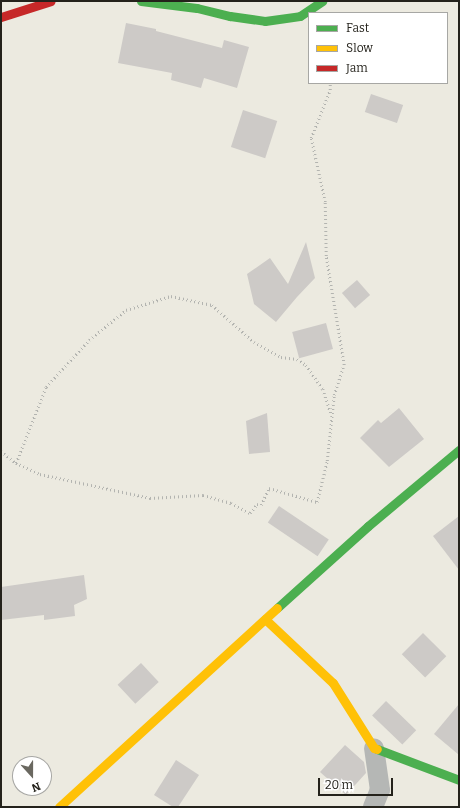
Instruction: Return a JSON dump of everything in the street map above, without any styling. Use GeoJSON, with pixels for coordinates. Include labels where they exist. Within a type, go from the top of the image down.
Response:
{"type":"FeatureCollection","features":[{"type":"Feature","properties":{"kind":"street"},"geometry":{"type":"LineString","coordinates":[[1,17],[51,1]]}},
{"type":"Feature","properties":{"kind":"street"},"geometry":{"type":"LineString","coordinates":[[141,1],[197,8],[230,16],[265,21],[300,16],[322,1]]}},
{"type":"Feature","properties":{"kind":"street"},"geometry":{"type":"LineString","coordinates":[[59,807],[368,526],[459,450]]}},
{"type":"Feature","properties":{"kind":"street"},"geometry":{"type":"LineString","coordinates":[[265,619],[333,684],[374,748],[380,790],[373,807]]}},
{"type":"Feature","properties":{"kind":"street"},"geometry":{"type":"LineString","coordinates":[[374,748],[459,780]]}},
{"type":"Feature","properties":{"kind":"path"},"geometry":{"type":"LineString","coordinates":[[1,451],[16,463],[54,478],[150,498],[203,495],[231,503],[250,513],[257,504],[261,505],[268,488],[317,502],[327,461],[333,418],[334,395],[344,365],[326,256],[325,202],[311,138],[330,90],[330,84]]}},
{"type":"Feature","properties":{"kind":"path"},"geometry":{"type":"LineString","coordinates":[[16,463],[46,387],[89,340],[126,310],[171,296],[212,305],[254,342],[281,357],[297,360],[306,365],[323,389],[333,418]]}},
{"type":"Feature","properties":{"kind":"building"},"geometry":{"type":"Polygon","coordinates":[[[126,23],[156,29],[156,31],[222,48],[224,40],[249,47],[237,88],[204,78],[201,88],[171,80],[172,73],[118,63],[126,23]]]}},
{"type":"Feature","properties":{"kind":"building"},"geometry":{"type":"Polygon","coordinates":[[[371,94],[403,105],[397,123],[365,112],[371,94]]]}},
{"type":"Feature","properties":{"kind":"building"},"geometry":{"type":"Polygon","coordinates":[[[243,110],[277,121],[265,158],[231,147],[243,110]]]}},
{"type":"Feature","properties":{"kind":"building"},"geometry":{"type":"Polygon","coordinates":[[[306,242],[315,278],[276,322],[254,304],[247,274],[270,258],[288,284],[306,242]]]}},
{"type":"Feature","properties":{"kind":"building"},"geometry":{"type":"Polygon","coordinates":[[[357,280],[370,295],[355,308],[342,293],[357,280]]]}},
{"type":"Feature","properties":{"kind":"building"},"geometry":{"type":"Polygon","coordinates":[[[326,323],[333,349],[299,358],[292,332],[326,323]]]}},
{"type":"Feature","properties":{"kind":"building"},"geometry":{"type":"Polygon","coordinates":[[[399,408],[424,439],[389,467],[360,438],[378,420],[381,423],[399,408]]]}},
{"type":"Feature","properties":{"kind":"building"},"geometry":{"type":"Polygon","coordinates":[[[267,413],[270,452],[249,454],[246,421],[267,413]]]}},
{"type":"Feature","properties":{"kind":"building"},"geometry":{"type":"Polygon","coordinates":[[[279,506],[329,540],[318,556],[268,523],[279,506]]]}},
{"type":"Feature","properties":{"kind":"building"},"geometry":{"type":"Polygon","coordinates":[[[459,516],[459,570],[433,536],[459,516]]]}},
{"type":"Feature","properties":{"kind":"building"},"geometry":{"type":"Polygon","coordinates":[[[84,575],[87,599],[74,605],[75,616],[44,620],[44,615],[1,620],[1,587],[84,575]]]}},
{"type":"Feature","properties":{"kind":"building"},"geometry":{"type":"Polygon","coordinates":[[[423,633],[446,656],[425,678],[402,654],[423,633]]]}},
{"type":"Feature","properties":{"kind":"building"},"geometry":{"type":"Polygon","coordinates":[[[141,663],[159,682],[135,704],[118,685],[141,663]]]}},
{"type":"Feature","properties":{"kind":"building"},"geometry":{"type":"Polygon","coordinates":[[[386,701],[416,730],[402,745],[372,715],[386,701]]]}},
{"type":"Feature","properties":{"kind":"building"},"geometry":{"type":"Polygon","coordinates":[[[459,704],[459,755],[434,734],[459,704]]]}},
{"type":"Feature","properties":{"kind":"building"},"geometry":{"type":"Polygon","coordinates":[[[345,745],[364,762],[366,773],[346,795],[320,772],[345,745]]]}},
{"type":"Feature","properties":{"kind":"building"},"geometry":{"type":"Polygon","coordinates":[[[176,760],[199,775],[178,807],[173,807],[154,795],[176,760]]]}},
{"type":"Feature","properties":{"kind":"traffic: fast"},"geometry":{"type":"LineString","coordinates":[[141,1],[197,8],[230,16],[265,21],[300,16],[322,1]]}},
{"type":"Feature","properties":{"kind":"traffic: fast"},"geometry":{"type":"LineString","coordinates":[[277,608],[368,526],[459,450]]}},
{"type":"Feature","properties":{"kind":"traffic: fast"},"geometry":{"type":"LineString","coordinates":[[377,749],[459,780]]}},
{"type":"Feature","properties":{"kind":"traffic: slow"},"geometry":{"type":"LineString","coordinates":[[59,807],[277,608]]}},
{"type":"Feature","properties":{"kind":"traffic: slow"},"geometry":{"type":"LineString","coordinates":[[265,619],[333,683],[374,748],[377,749]]}},
{"type":"Feature","properties":{"kind":"traffic: jam"},"geometry":{"type":"LineString","coordinates":[[1,17],[51,1]]}}]}
